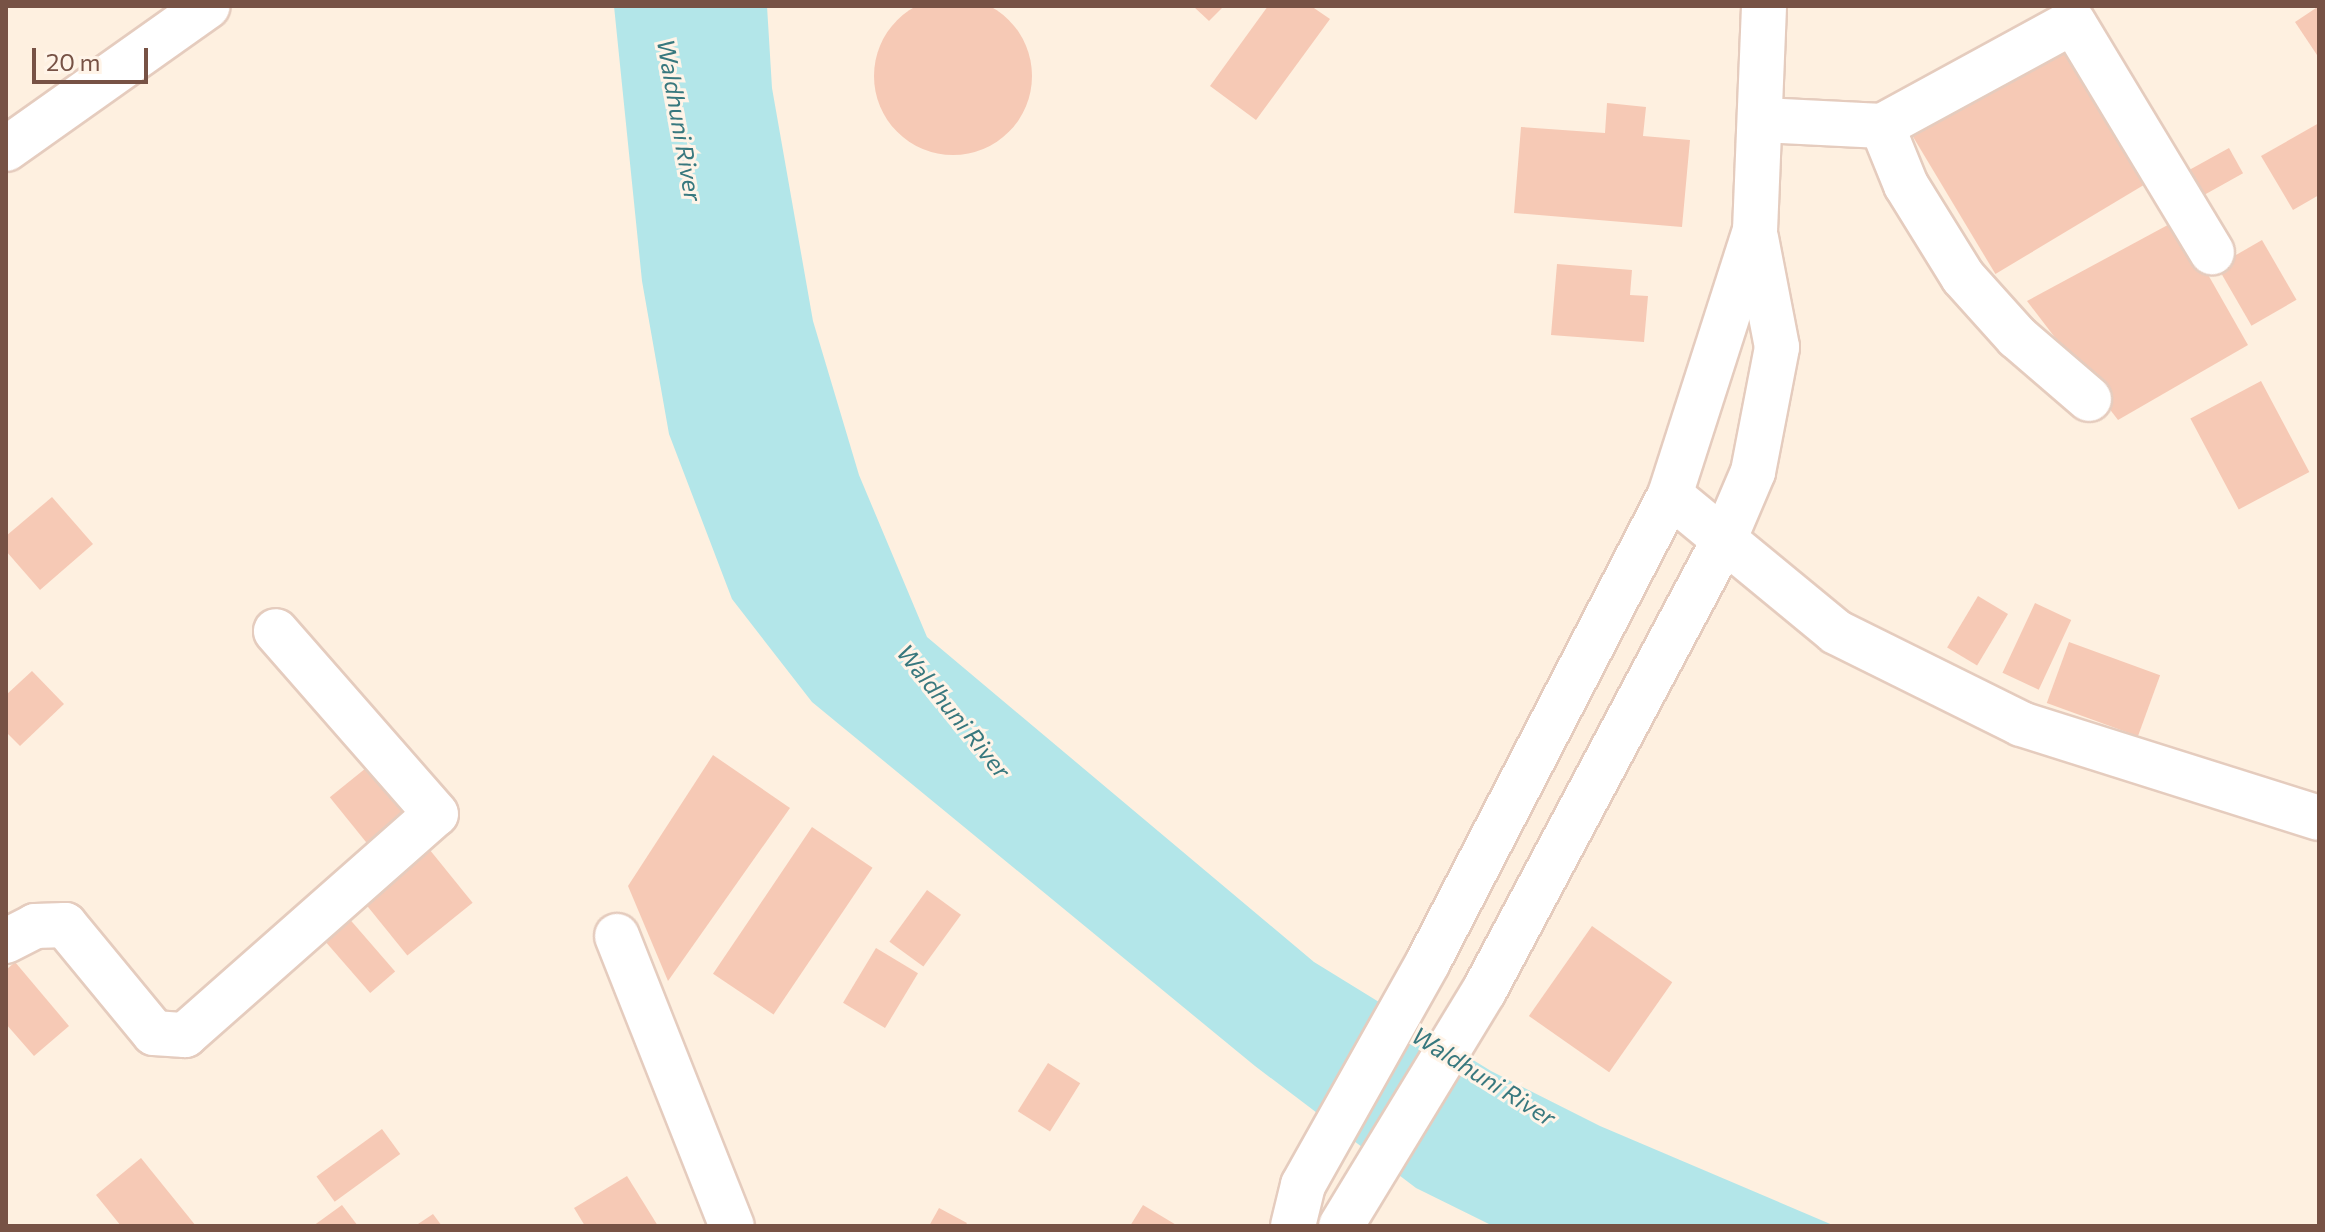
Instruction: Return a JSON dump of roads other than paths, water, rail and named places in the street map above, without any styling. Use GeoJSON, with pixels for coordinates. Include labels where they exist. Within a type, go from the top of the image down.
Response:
{"type":"FeatureCollection","features":[{"type":"Feature","properties":{"kind":"street"},"geometry":{"type":"LineString","coordinates":[[6,149],[208,6]]}},
{"type":"Feature","properties":{"kind":"street"},"geometry":{"type":"LineString","coordinates":[[1298,1206],[1670,495],[1755,231],[1762,120],[1764,6]]}},
{"type":"Feature","properties":{"kind":"street"},"geometry":{"type":"LineString","coordinates":[[1762,120],[1882,126],[2073,22],[2212,252]]}},
{"type":"Feature","properties":{"kind":"street"},"geometry":{"type":"LineString","coordinates":[[1882,126],[1906,185],[1963,277],[2017,337],[2089,399]]}},
{"type":"Feature","properties":{"kind":"street"},"geometry":{"type":"LineString","coordinates":[[1348,1217],[1484,991],[1724,540],[1753,472],[1777,347],[1755,231]]}},
{"type":"Feature","properties":{"kind":"street"},"geometry":{"type":"LineString","coordinates":[[1670,495],[1836,632],[2021,724],[2319,818]]}},
{"type":"Feature","properties":{"kind":"street"},"geometry":{"type":"LineString","coordinates":[[6,941],[35,926],[65,925],[154,1033],[185,1035],[436,814],[276,631]]}},
{"type":"Feature","properties":{"kind":"street"},"geometry":{"type":"LineString","coordinates":[[617,936],[732,1226]]}},
{"type":"Feature","properties":{"kind":"water","name":"Waldhuni River"},"geometry":{"type":"Polygon","coordinates":[[[614,6],[767,6],[772,88],[813,321],[859,475],[927,637],[1314,962],[1491,1071],[1600,1126],[1835,1226],[1493,1226],[1416,1188],[1255,1066],[812,702],[732,599],[669,434],[642,281],[614,6]]]}}]}
